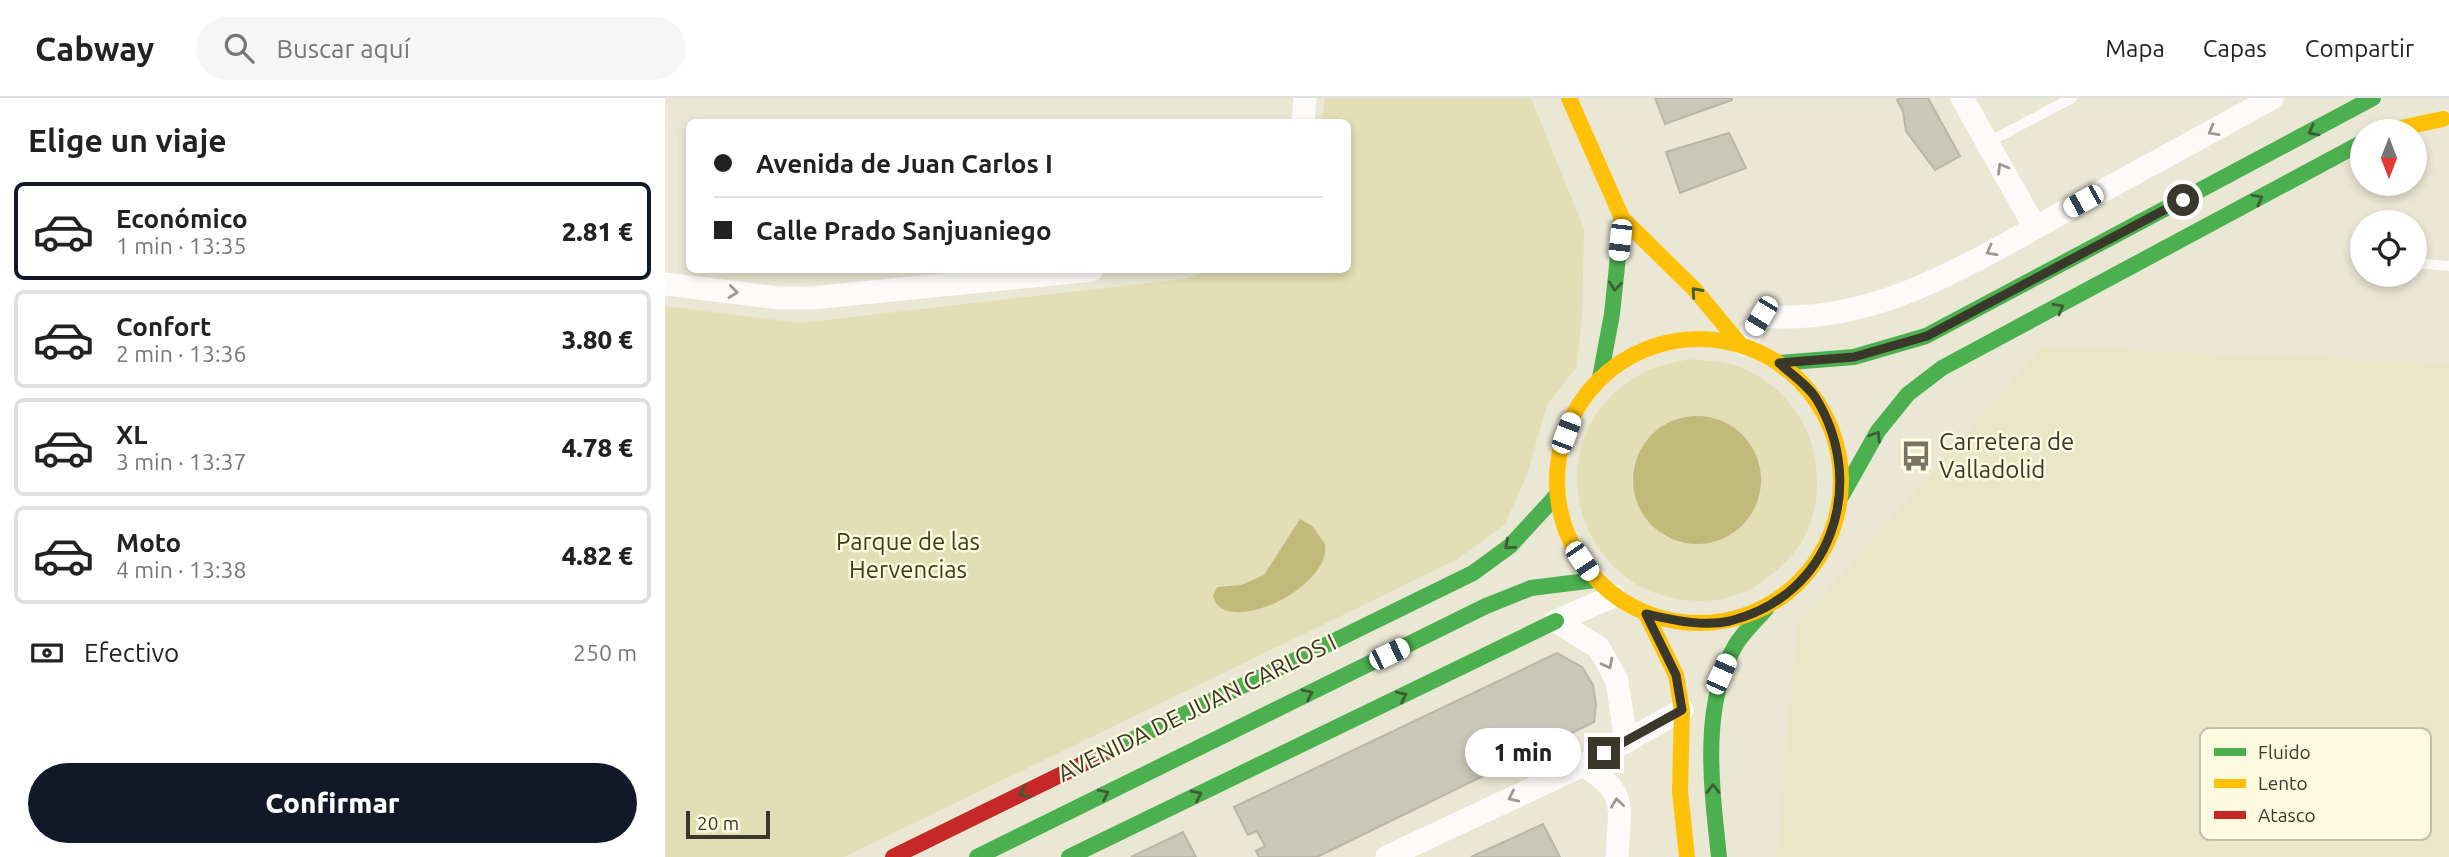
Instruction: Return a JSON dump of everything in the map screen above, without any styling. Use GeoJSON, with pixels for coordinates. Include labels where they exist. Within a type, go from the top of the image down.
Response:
{"type":"FeatureCollection","features":[{"type":"Feature","properties":{"kind":"main road"},"geometry":{"type":"LineString","coordinates":[[1569,98],[1622,218],[1695,290],[1742,345]]}},
{"type":"Feature","properties":{"kind":"main road"},"geometry":{"type":"LineString","coordinates":[[1779,363],[1854,357],[1927,336],[2373,98]]}},
{"type":"Feature","properties":{"kind":"main road"},"geometry":{"type":"LineString","coordinates":[[2430,106],[2446,121]]}},
{"type":"Feature","properties":{"kind":"main road"},"geometry":{"type":"LineString","coordinates":[[2427,124],[2446,121]]}},
{"type":"Feature","properties":{"kind":"main road"},"geometry":{"type":"LineString","coordinates":[[1719,857],[1712,791],[1716,710],[1721,674],[1734,646],[1769,606],[1805,577],[1818,558],[1830,539],[1842,495],[1878,431],[1908,394],[1942,368],[2350,149]]}},
{"type":"Feature","properties":{"kind":"main road"},"geometry":{"type":"LineString","coordinates":[[1600,378],[1612,314],[1622,218]]}},
{"type":"Feature","properties":{"kind":"main road"},"geometry":{"type":"LineString","coordinates":[[1769,606],[1730,621],[1687,624],[1646,614],[1614,596],[1595,580],[1569,541],[1556,496],[1558,453],[1573,412],[1600,378],[1641,350],[1690,338],[1742,345],[1779,363],[1816,398],[1838,445],[1842,495]]}},
{"type":"Feature","properties":{"kind":"main road","name":"AVENIDA DE JUAN CARLOS I"},"geometry":{"type":"LineString","coordinates":[[893,857],[1473,573],[1510,546],[1556,496]]}},
{"type":"Feature","properties":{"kind":"main road","name":"AVENIDA DE JUAN CARLOS I"},"geometry":{"type":"LineString","coordinates":[[977,857],[1486,607],[1531,588],[1595,580]]}},
{"type":"Feature","properties":{"kind":"main road"},"geometry":{"type":"LineString","coordinates":[[1646,614],[1676,675],[1682,710],[1680,791],[1687,857]]}},
{"type":"Feature","properties":{"kind":"main road"},"geometry":{"type":"LineString","coordinates":[[1069,857],[1556,621]]}},
{"type":"Feature","properties":{"kind":"street"},"geometry":{"type":"LineString","coordinates":[[1303,119],[1305,98]]}},
{"type":"Feature","properties":{"kind":"street"},"geometry":{"type":"LineString","coordinates":[[1962,98],[2035,227]]}},
{"type":"Feature","properties":{"kind":"street"},"geometry":{"type":"LineString","coordinates":[[1742,345],[1761,316],[1790,319],[1848,311],[1923,288],[2273,98]]}},
{"type":"Feature","properties":{"kind":"street"},"geometry":{"type":"LineString","coordinates":[[665,284],[779,298],[812,298],[1062,273]]}},
{"type":"Feature","properties":{"kind":"street"},"geometry":{"type":"LineString","coordinates":[[1556,621],[1614,596]]}},
{"type":"Feature","properties":{"kind":"street"},"geometry":{"type":"LineString","coordinates":[[1556,621],[1599,648],[1617,681],[1626,741]]}},
{"type":"Feature","properties":{"kind":"street"},"geometry":{"type":"LineString","coordinates":[[1387,857],[1583,765],[1682,710]]}},
{"type":"Feature","properties":{"kind":"street"},"geometry":{"type":"LineString","coordinates":[[1583,765],[1610,782],[1617,794],[1618,857]]}},
{"type":"Feature","properties":{"kind":"lane"},"geometry":{"type":"LineString","coordinates":[[1987,143],[2071,98]]}},
{"type":"Feature","properties":{"kind":"lane"},"geometry":{"type":"LineString","coordinates":[[2427,264],[2449,266]]}},
{"type":"Feature","properties":{"kind":"shaded area"},"geometry":{"type":"Polygon","coordinates":[[[2043,347],[2449,363],[2449,857],[1777,857],[1797,625],[2043,347]]]}},
{"type":"Feature","properties":{"kind":"shaded area"},"geometry":{"type":"Polygon","coordinates":[[[1697,416],[1722,421],[1742,435],[1756,455],[1761,480],[1756,505],[1742,525],[1722,539],[1697,544],[1672,539],[1652,525],[1638,505],[1633,480],[1638,455],[1652,435],[1672,421],[1697,416]]]}},
{"type":"Feature","properties":{"kind":"shaded area"},"geometry":{"type":"Polygon","coordinates":[[[1300,519],[1312,526],[1325,544],[1323,561],[1312,577],[1276,603],[1255,610],[1236,612],[1221,608],[1213,596],[1217,587],[1241,585],[1264,575],[1300,519]]]}},
{"type":"Feature","properties":{"kind":"green space","name":"Parque de las Hervencias"},"geometry":{"type":"Polygon","coordinates":[[[1325,98],[1531,98],[1584,229],[1582,321],[1576,368],[1547,405],[1527,475],[1505,524],[1456,560],[844,857],[665,857],[665,306],[800,323],[1183,279],[1203,273],[1351,273],[1351,119],[1322,119],[1325,98]]]}},
{"type":"Feature","properties":{"kind":"green space"},"geometry":{"type":"Polygon","coordinates":[[[1688,359],[1730,364],[1773,387],[1790,403],[1803,422],[1816,466],[1817,490],[1813,515],[1806,535],[1794,552],[1756,586],[1716,600],[1699,601],[1655,593],[1620,572],[1595,542],[1580,506],[1578,468],[1587,430],[1610,397],[1647,371],[1688,359]],[[1643,445],[1634,463],[1632,483],[1662,535],[1681,543],[1702,544],[1643,445]]]}},
{"type":"Feature","properties":{"kind":"building"},"geometry":{"type":"Polygon","coordinates":[[[1655,98],[1732,98],[1732,100],[1665,124],[1655,98]]]}},
{"type":"Feature","properties":{"kind":"building"},"geometry":{"type":"Polygon","coordinates":[[[1928,98],[1960,156],[1935,170],[1906,131],[1903,111],[1897,100],[1928,98]]]}},
{"type":"Feature","properties":{"kind":"building"},"geometry":{"type":"Polygon","coordinates":[[[1729,133],[1746,168],[1680,193],[1666,152],[1729,133]]]}},
{"type":"Feature","properties":{"kind":"building"},"geometry":{"type":"Polygon","coordinates":[[[1557,653],[1582,667],[1593,685],[1596,705],[1594,722],[1317,857],[1259,857],[1256,851],[1265,846],[1257,831],[1248,835],[1234,807],[1557,653]]]}},
{"type":"Feature","properties":{"kind":"building"},"geometry":{"type":"Polygon","coordinates":[[[1543,824],[1560,857],[1471,857],[1543,824]]]}},
{"type":"Feature","properties":{"kind":"building"},"geometry":{"type":"Polygon","coordinates":[[[1183,832],[1196,857],[1131,857],[1183,832]]]}},
{"type":"Feature","properties":{"kind":"traffic: fast"},"geometry":{"type":"LineString","coordinates":[[1779,363],[1854,357],[1926,336],[2373,98]]}},
{"type":"Feature","properties":{"kind":"traffic: fast"},"geometry":{"type":"LineString","coordinates":[[1842,495],[1878,431],[1908,394],[1942,368],[2350,149]]}},
{"type":"Feature","properties":{"kind":"traffic: fast"},"geometry":{"type":"LineString","coordinates":[[1600,378],[1612,314],[1622,218]]}},
{"type":"Feature","properties":{"kind":"traffic: fast"},"geometry":{"type":"LineString","coordinates":[[1101,755],[1473,573],[1510,546],[1556,496]]}},
{"type":"Feature","properties":{"kind":"traffic: fast"},"geometry":{"type":"LineString","coordinates":[[977,857],[1486,606],[1531,588],[1595,580]]}},
{"type":"Feature","properties":{"kind":"traffic: fast"},"geometry":{"type":"LineString","coordinates":[[1719,857],[1711,749],[1717,695],[1735,646],[1766,609]]}},
{"type":"Feature","properties":{"kind":"traffic: fast"},"geometry":{"type":"LineString","coordinates":[[1069,857],[1556,621]]}},
{"type":"Feature","properties":{"kind":"traffic: slow"},"geometry":{"type":"LineString","coordinates":[[1569,98],[1622,218],[1695,290],[1740,344]]}},
{"type":"Feature","properties":{"kind":"traffic: slow"},"geometry":{"type":"LineString","coordinates":[[2427,122],[2443,119]]}},
{"type":"Feature","properties":{"kind":"traffic: slow"},"geometry":{"type":"LineString","coordinates":[[1699,339],[1740,345],[1766,356],[1789,371],[1809,391],[1824,414],[1835,440],[1841,481],[1835,522],[1824,548],[1809,571],[1789,591],[1766,606],[1740,617],[1699,623],[1658,617],[1632,606],[1609,591],[1589,571],[1574,548],[1563,522],[1557,481],[1563,440],[1574,414],[1589,391],[1609,371],[1632,356],[1658,345],[1699,339]]}},
{"type":"Feature","properties":{"kind":"traffic: slow"},"geometry":{"type":"LineString","coordinates":[[1646,614],[1676,675],[1682,710],[1680,791],[1687,857]]}},
{"type":"Feature","properties":{"kind":"traffic: jam"},"geometry":{"type":"LineString","coordinates":[[893,857],[1101,755]]}},
{"type":"Feature","properties":{"kind":"place","name":"Carretera de Valladolid"},"geometry":{"type":"Point","coordinates":[1916,456]}},
{"type":"Feature","properties":{"kind":"route"},"geometry":{"type":"LineString","coordinates":[[1604,753],[1682,710],[1676,675],[1646,614],[1687,624],[1730,621],[1769,606],[1805,577],[1830,539],[1842,495],[1838,445],[1816,398],[1779,363],[1854,357],[1927,336],[2183,200]]}}]}
